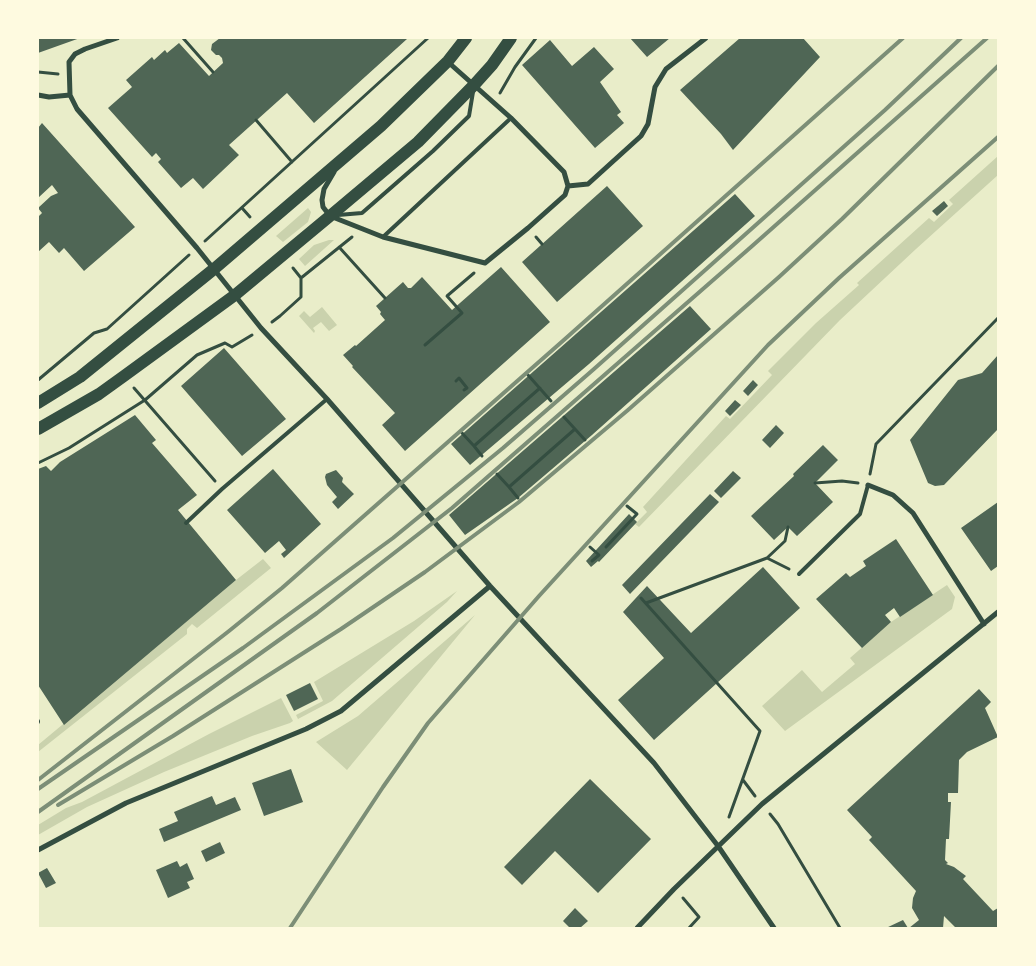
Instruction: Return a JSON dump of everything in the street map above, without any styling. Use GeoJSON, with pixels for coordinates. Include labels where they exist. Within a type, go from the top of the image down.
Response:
{"type":"FeatureCollection","features":[{"type":"Feature","properties":{"kind":"main road"},"geometry":{"type":"LineString","coordinates":[[38,403],[80,378],[214,269],[381,126],[448,61],[466,38]]}},
{"type":"Feature","properties":{"kind":"main road"},"geometry":{"type":"LineString","coordinates":[[38,429],[98,394],[124,376],[234,295],[330,216],[418,142],[492,65],[511,38]]}},
{"type":"Feature","properties":{"kind":"street"},"geometry":{"type":"LineString","coordinates":[[117,38],[85,49],[75,54],[69,62],[70,95],[77,109],[197,248],[267,334],[327,399],[490,586],[654,763],[718,846],[774,928]]}},
{"type":"Feature","properties":{"kind":"street"},"geometry":{"type":"LineString","coordinates":[[568,186],[588,184],[641,136],[648,124],[655,86],[666,69],[706,38]]}},
{"type":"Feature","properties":{"kind":"street"},"geometry":{"type":"LineString","coordinates":[[342,159],[324,189],[323,207],[330,216],[383,237],[485,263],[565,195],[568,186],[564,172],[511,118],[448,61]]}},
{"type":"Feature","properties":{"kind":"street"},"geometry":{"type":"LineString","coordinates":[[38,95],[49,97],[70,95]]}},
{"type":"Feature","properties":{"kind":"street"},"geometry":{"type":"LineString","coordinates":[[868,485],[893,495],[912,513],[984,624]]}},
{"type":"Feature","properties":{"kind":"street"},"geometry":{"type":"LineString","coordinates":[[38,850],[126,802],[306,729],[341,711],[490,586]]}},
{"type":"Feature","properties":{"kind":"street"},"geometry":{"type":"LineString","coordinates":[[637,928],[674,888],[762,804],[998,612]]}},
{"type":"Feature","properties":{"kind":"lane"},"geometry":{"type":"LineString","coordinates":[[330,216],[362,212],[433,151],[469,116],[474,85]]}},
{"type":"Feature","properties":{"kind":"lane"},"geometry":{"type":"LineString","coordinates":[[383,237],[511,118]]}},
{"type":"Feature","properties":{"kind":"lane"},"geometry":{"type":"LineString","coordinates":[[186,523],[222,489],[327,399]]}},
{"type":"Feature","properties":{"kind":"lane"},"geometry":{"type":"LineString","coordinates":[[799,574],[860,514],[868,485]]}},
{"type":"Feature","properties":{"kind":"path"},"geometry":{"type":"LineString","coordinates":[[183,38],[214,72]]}},
{"type":"Feature","properties":{"kind":"path"},"geometry":{"type":"LineString","coordinates":[[38,380],[94,333],[107,329],[428,38]]}},
{"type":"Feature","properties":{"kind":"path"},"geometry":{"type":"LineString","coordinates":[[494,104],[515,67],[536,38]]}},
{"type":"Feature","properties":{"kind":"path"},"geometry":{"type":"LineString","coordinates":[[38,72],[68,76]]}},
{"type":"Feature","properties":{"kind":"path"},"geometry":{"type":"LineString","coordinates":[[256,120],[292,162]]}},
{"type":"Feature","properties":{"kind":"path"},"geometry":{"type":"LineString","coordinates":[[280,316],[301,297],[302,278],[339,247],[385,298]]}},
{"type":"Feature","properties":{"kind":"path"},"geometry":{"type":"LineString","coordinates":[[425,345],[462,313],[447,296],[485,263]]}},
{"type":"Feature","properties":{"kind":"path"},"geometry":{"type":"LineString","coordinates":[[815,483],[842,481],[868,485],[876,444],[998,318]]}},
{"type":"Feature","properties":{"kind":"path"},"geometry":{"type":"LineString","coordinates":[[38,463],[70,448],[145,400],[197,354],[225,343],[232,347]]}},
{"type":"Feature","properties":{"kind":"path"},"geometry":{"type":"LineString","coordinates":[[528,375],[551,401]]}},
{"type":"Feature","properties":{"kind":"path"},"geometry":{"type":"LineString","coordinates":[[124,376],[222,489]]}},
{"type":"Feature","properties":{"kind":"path"},"geometry":{"type":"LineString","coordinates":[[456,381],[459,378],[467,388],[464,390]]}},
{"type":"Feature","properties":{"kind":"path"},"geometry":{"type":"LineString","coordinates":[[474,446],[540,388]]}},
{"type":"Feature","properties":{"kind":"path"},"geometry":{"type":"LineString","coordinates":[[564,417],[585,440]]}},
{"type":"Feature","properties":{"kind":"path"},"geometry":{"type":"LineString","coordinates":[[509,487],[575,429]]}},
{"type":"Feature","properties":{"kind":"path"},"geometry":{"type":"LineString","coordinates":[[462,433],[482,456]]}},
{"type":"Feature","properties":{"kind":"path"},"geometry":{"type":"LineString","coordinates":[[497,474],[518,498]]}},
{"type":"Feature","properties":{"kind":"path"},"geometry":{"type":"LineString","coordinates":[[606,547],[636,514],[627,506]]}},
{"type":"Feature","properties":{"kind":"path"},"geometry":{"type":"LineString","coordinates":[[646,603],[767,558],[785,542],[788,527]]}},
{"type":"Feature","properties":{"kind":"path"},"geometry":{"type":"LineString","coordinates":[[590,547],[598,555],[592,560]]}},
{"type":"Feature","properties":{"kind":"path"},"geometry":{"type":"LineString","coordinates":[[767,558],[799,574]]}},
{"type":"Feature","properties":{"kind":"path"},"geometry":{"type":"LineString","coordinates":[[641,598],[760,731],[729,818]]}},
{"type":"Feature","properties":{"kind":"path"},"geometry":{"type":"LineString","coordinates":[[743,780],[778,824],[840,928]]}},
{"type":"Feature","properties":{"kind":"path"},"geometry":{"type":"LineString","coordinates":[[674,888],[699,918],[689,928]]}},
{"type":"Feature","properties":{"kind":"green space"},"geometry":{"type":"Polygon","coordinates":[[[998,156],[998,175],[840,320],[639,527],[635,524],[647,512],[643,507],[726,416],[730,419],[772,375],[768,371],[816,323],[859,285],[857,283],[929,218],[934,222],[953,204],[949,200],[998,156]]]}},
{"type":"Feature","properties":{"kind":"green space"},"geometry":{"type":"Polygon","coordinates":[[[308,208],[311,212],[308,222],[283,242],[276,236],[308,208]]]}},
{"type":"Feature","properties":{"kind":"green space"},"geometry":{"type":"Polygon","coordinates":[[[334,240],[305,266],[299,259],[314,245],[334,240]]]}},
{"type":"Feature","properties":{"kind":"green space"},"geometry":{"type":"Polygon","coordinates":[[[322,307],[337,325],[329,331],[321,322],[313,328],[314,333],[299,316],[304,311],[310,317],[322,307]]]}},
{"type":"Feature","properties":{"kind":"green space"},"geometry":{"type":"Polygon","coordinates":[[[263,559],[271,568],[197,628],[192,624],[187,629],[187,634],[38,752],[38,745],[263,559]]]}},
{"type":"Feature","properties":{"kind":"green space"},"geometry":{"type":"Polygon","coordinates":[[[947,585],[955,597],[952,609],[785,731],[762,706],[802,670],[822,692],[855,664],[850,658],[891,622],[947,585]]]}},
{"type":"Feature","properties":{"kind":"green space"},"geometry":{"type":"Polygon","coordinates":[[[457,591],[447,602],[332,701],[298,719],[296,715],[323,701],[314,682],[414,621],[457,591]]]}},
{"type":"Feature","properties":{"kind":"green space"},"geometry":{"type":"Polygon","coordinates":[[[475,615],[347,770],[316,742],[358,716],[475,615]]]}},
{"type":"Feature","properties":{"kind":"green space"},"geometry":{"type":"Polygon","coordinates":[[[281,698],[293,721],[290,723],[252,736],[164,772],[87,807],[38,835],[38,825],[66,808],[82,802],[281,698]]]}},
{"type":"Feature","properties":{"kind":"building"},"geometry":{"type":"Polygon","coordinates":[[[38,38],[80,38],[38,53],[38,38]]]}},
{"type":"Feature","properties":{"kind":"building"},"geometry":{"type":"Polygon","coordinates":[[[220,38],[407,39],[314,123],[287,93],[229,145],[239,155],[203,189],[193,178],[181,188],[158,162],[161,159],[156,153],[152,157],[108,108],[132,87],[126,80],[152,57],[154,60],[165,50],[167,53],[179,43],[209,76],[223,63],[222,58],[211,50],[212,44],[220,38]]]}},
{"type":"Feature","properties":{"kind":"building"},"geometry":{"type":"Polygon","coordinates":[[[630,38],[670,38],[647,57],[630,38]]]}},
{"type":"Feature","properties":{"kind":"building"},"geometry":{"type":"Polygon","coordinates":[[[740,38],[803,38],[820,57],[733,150],[721,134],[680,90],[740,38]]]}},
{"type":"Feature","properties":{"kind":"building"},"geometry":{"type":"Polygon","coordinates":[[[550,40],[572,66],[594,47],[614,69],[600,82],[621,112],[617,115],[624,123],[595,148],[522,65],[550,40]]]}},
{"type":"Feature","properties":{"kind":"building"},"geometry":{"type":"Polygon","coordinates":[[[42,123],[135,227],[84,271],[64,248],[59,253],[49,242],[38,252],[38,217],[42,213],[38,208],[51,196],[58,193],[52,185],[38,198],[38,128],[42,123]]]}},
{"type":"Feature","properties":{"kind":"building"},"geometry":{"type":"Polygon","coordinates":[[[607,186],[643,226],[557,302],[522,262],[607,186]]]}},
{"type":"Feature","properties":{"kind":"building"},"geometry":{"type":"Polygon","coordinates":[[[735,194],[755,216],[589,364],[470,465],[451,444],[735,194]]]}},
{"type":"Feature","properties":{"kind":"building"},"geometry":{"type":"Polygon","coordinates":[[[944,201],[948,206],[937,216],[932,211],[944,201]]]}},
{"type":"Feature","properties":{"kind":"building"},"geometry":{"type":"Polygon","coordinates":[[[501,267],[550,322],[405,451],[382,425],[395,413],[343,355],[385,320],[376,306],[403,282],[408,288],[411,288],[422,277],[452,310],[501,267]]]}},
{"type":"Feature","properties":{"kind":"building"},"geometry":{"type":"Polygon","coordinates":[[[690,306],[711,329],[518,498],[465,535],[449,515],[690,306]]]}},
{"type":"Feature","properties":{"kind":"building"},"geometry":{"type":"Polygon","coordinates":[[[224,348],[286,419],[242,456],[181,386],[224,348]]]}},
{"type":"Feature","properties":{"kind":"building"},"geometry":{"type":"Polygon","coordinates":[[[998,355],[998,429],[944,485],[935,486],[928,483],[910,440],[958,380],[982,373],[998,355]]]}},
{"type":"Feature","properties":{"kind":"building"},"geometry":{"type":"Polygon","coordinates":[[[753,380],[758,385],[748,396],[743,391],[753,380]]]}},
{"type":"Feature","properties":{"kind":"building"},"geometry":{"type":"Polygon","coordinates":[[[735,400],[741,405],[730,416],[725,411],[735,400]]]}},
{"type":"Feature","properties":{"kind":"building"},"geometry":{"type":"Polygon","coordinates":[[[135,415],[156,440],[152,443],[197,495],[178,510],[236,580],[64,725],[38,685],[38,469],[46,466],[51,471],[60,462],[135,415]]]}},
{"type":"Feature","properties":{"kind":"building"},"geometry":{"type":"Polygon","coordinates":[[[776,425],[784,433],[770,448],[762,440],[776,425]]]}},
{"type":"Feature","properties":{"kind":"building"},"geometry":{"type":"Polygon","coordinates":[[[823,445],[838,460],[815,483],[833,502],[797,536],[788,527],[774,540],[751,516],[794,476],[793,474],[823,445]]]}},
{"type":"Feature","properties":{"kind":"building"},"geometry":{"type":"Polygon","coordinates":[[[273,469],[321,524],[284,558],[281,554],[286,550],[279,541],[265,553],[227,510],[273,469]]]}},
{"type":"Feature","properties":{"kind":"building"},"geometry":{"type":"Polygon","coordinates":[[[336,470],[343,478],[342,482],[354,494],[338,509],[332,502],[337,497],[327,485],[325,477],[326,474],[336,470]]]}},
{"type":"Feature","properties":{"kind":"building"},"geometry":{"type":"Polygon","coordinates":[[[733,471],[741,478],[721,498],[714,491],[733,471]]]}},
{"type":"Feature","properties":{"kind":"building"},"geometry":{"type":"Polygon","coordinates":[[[710,494],[719,502],[630,594],[622,585],[710,494]]]}},
{"type":"Feature","properties":{"kind":"building"},"geometry":{"type":"Polygon","coordinates":[[[998,502],[998,566],[991,571],[961,528],[998,502]]]}},
{"type":"Feature","properties":{"kind":"building"},"geometry":{"type":"Polygon","coordinates":[[[629,514],[637,522],[599,562],[591,567],[586,561],[629,514]]]}},
{"type":"Feature","properties":{"kind":"building"},"geometry":{"type":"Polygon","coordinates":[[[896,539],[933,595],[900,617],[894,608],[885,615],[891,622],[862,648],[816,599],[846,573],[850,577],[866,566],[863,561],[896,539]]]}},
{"type":"Feature","properties":{"kind":"building"},"geometry":{"type":"Polygon","coordinates":[[[763,567],[800,608],[654,740],[618,700],[664,658],[623,612],[647,586],[691,633],[763,567]]]}},
{"type":"Feature","properties":{"kind":"building"},"geometry":{"type":"Polygon","coordinates":[[[310,683],[318,699],[294,711],[286,695],[310,683]]]}},
{"type":"Feature","properties":{"kind":"building"},"geometry":{"type":"Polygon","coordinates":[[[979,689],[991,702],[985,708],[998,737],[967,752],[959,760],[958,793],[948,793],[948,802],[951,802],[949,839],[946,839],[945,860],[948,863],[946,864],[954,867],[966,876],[963,879],[993,911],[998,908],[998,928],[956,928],[944,916],[943,928],[909,928],[919,920],[912,908],[916,891],[869,840],[872,837],[847,810],[979,689]]]}},
{"type":"Feature","properties":{"kind":"building"},"geometry":{"type":"Polygon","coordinates":[[[291,769],[303,802],[264,816],[252,783],[291,769]]]}},
{"type":"Feature","properties":{"kind":"building"},"geometry":{"type":"Polygon","coordinates":[[[590,779],[651,839],[598,893],[555,851],[522,885],[504,867],[590,779]]]}},
{"type":"Feature","properties":{"kind":"building"},"geometry":{"type":"Polygon","coordinates":[[[212,796],[216,805],[235,797],[241,810],[164,842],[159,829],[178,821],[174,812],[212,796]]]}},
{"type":"Feature","properties":{"kind":"building"},"geometry":{"type":"Polygon","coordinates":[[[220,842],[225,853],[206,862],[201,851],[220,842]]]}},
{"type":"Feature","properties":{"kind":"building"},"geometry":{"type":"Polygon","coordinates":[[[177,861],[180,867],[187,863],[194,879],[187,882],[190,888],[168,898],[156,870],[177,861]]]}},
{"type":"Feature","properties":{"kind":"building"},"geometry":{"type":"Polygon","coordinates":[[[47,868],[56,883],[46,888],[38,873],[47,868]]]}},
{"type":"Feature","properties":{"kind":"building"},"geometry":{"type":"Polygon","coordinates":[[[575,908],[588,921],[580,928],[570,928],[563,921],[575,908]]]}},
{"type":"Feature","properties":{"kind":"building"},"geometry":{"type":"Polygon","coordinates":[[[903,920],[908,928],[886,928],[903,920]]]}},
{"type":"Feature","properties":{"kind":"railway"},"geometry":{"type":"LineString","coordinates":[[38,780],[282,588],[903,38]]}},
{"type":"Feature","properties":{"kind":"railway"},"geometry":{"type":"LineString","coordinates":[[38,789],[243,648],[393,538],[503,448],[594,369],[885,110],[961,38]]}},
{"type":"Feature","properties":{"kind":"railway"},"geometry":{"type":"LineString","coordinates":[[38,812],[317,613],[452,508],[987,38]]}},
{"type":"Feature","properties":{"kind":"railway"},"geometry":{"type":"LineString","coordinates":[[58,805],[173,736],[341,629],[425,572],[519,502],[628,410],[779,277],[842,219],[998,66]]}},
{"type":"Feature","properties":{"kind":"railway"},"geometry":{"type":"LineString","coordinates":[[290,928],[383,787],[428,723],[539,596],[768,345],[839,278],[998,137]]}}]}
